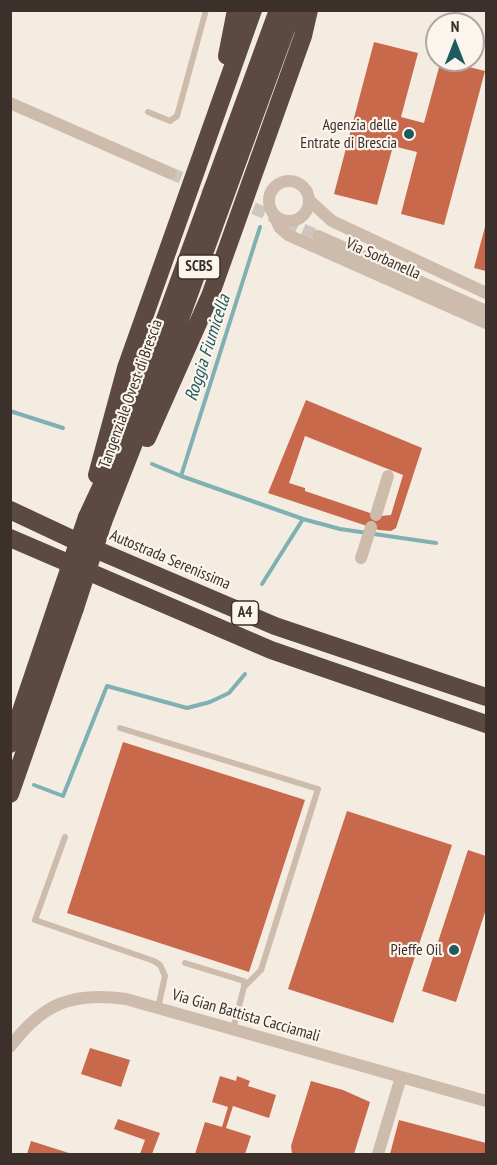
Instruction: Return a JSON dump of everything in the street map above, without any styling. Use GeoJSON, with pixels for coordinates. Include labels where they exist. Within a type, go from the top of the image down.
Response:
{"type":"FeatureCollection","features":[{"type":"Feature","properties":{"kind":"highway"},"geometry":{"type":"LineString","coordinates":[[170,244],[180,196],[222,76],[236,10]]}},
{"type":"Feature","properties":{"kind":"highway"},"geometry":{"type":"LineString","coordinates":[[100,516],[126,368],[253,10]]}},
{"type":"Feature","properties":{"kind":"highway","name":"Tangenziale Ovest di Brescia"},"geometry":{"type":"LineString","coordinates":[[100,516],[114,459],[278,10]]}},
{"type":"Feature","properties":{"kind":"highway","name":"Tangenziale Ovest di Brescia"},"geometry":{"type":"LineString","coordinates":[[10,744],[66,605],[292,10]]}},
{"type":"Feature","properties":{"kind":"highway"},"geometry":{"type":"LineString","coordinates":[[100,516],[155,422],[210,296],[303,36],[309,10]]}},
{"type":"Feature","properties":{"kind":"highway"},"geometry":{"type":"LineString","coordinates":[[303,36],[317,10]]}},
{"type":"Feature","properties":{"kind":"highway","name":"Autostrada Serenissima"},"geometry":{"type":"LineString","coordinates":[[10,510],[76,541],[275,626],[486,697]]}},
{"type":"Feature","properties":{"kind":"highway","name":"A4"},"geometry":{"type":"LineString","coordinates":[[10,538],[271,650],[486,724]]}},
{"type":"Feature","properties":{"kind":"highway","name":"Tangenziale Ovest di Brescia"},"geometry":{"type":"LineString","coordinates":[[10,794],[66,605]]}},
{"type":"Feature","properties":{"kind":"street"},"geometry":{"type":"LineString","coordinates":[[10,103],[170,172]]}},
{"type":"Feature","properties":{"kind":"street"},"geometry":{"type":"LineString","coordinates":[[289,180],[304,187],[310,201],[308,209],[297,220],[281,220],[274,216],[268,201],[270,193],[281,182],[289,180]]}},
{"type":"Feature","properties":{"kind":"street"},"geometry":{"type":"LineString","coordinates":[[310,201],[332,221],[486,294]]}},
{"type":"Feature","properties":{"kind":"street","name":"Via Sorbanella"},"geometry":{"type":"LineString","coordinates":[[274,216],[280,228],[288,235],[486,323]]}},
{"type":"Feature","properties":{"kind":"street"},"geometry":{"type":"LineString","coordinates":[[318,236],[486,311]]}},
{"type":"Feature","properties":{"kind":"street"},"geometry":{"type":"LineString","coordinates":[[376,515],[388,476]]}},
{"type":"Feature","properties":{"kind":"street"},"geometry":{"type":"LineString","coordinates":[[361,558],[371,527]]}},
{"type":"Feature","properties":{"kind":"street","name":"Via Gian Battista Cacciamali"},"geometry":{"type":"LineString","coordinates":[[10,1047],[25,1028],[42,1013],[63,1002],[107,996],[158,1008],[486,1101]]}},
{"type":"Feature","properties":{"kind":"street"},"geometry":{"type":"LineString","coordinates":[[378,1155],[401,1077]]}},
{"type":"Feature","properties":{"kind":"lane"},"geometry":{"type":"LineString","coordinates":[[148,112],[170,121],[177,116],[206,10]]}},
{"type":"Feature","properties":{"kind":"lane"},"geometry":{"type":"LineString","coordinates":[[120,728],[318,789],[261,970],[244,987]]}},
{"type":"Feature","properties":{"kind":"lane"},"geometry":{"type":"LineString","coordinates":[[65,837],[35,920],[154,961],[165,976],[158,1008]]}},
{"type":"Feature","properties":{"kind":"lane"},"geometry":{"type":"LineString","coordinates":[[184,963],[244,981],[233,1029]]}},
{"type":"Feature","properties":{"kind":"building","name":"Agenzia delle Entrate di Brescia"},"geometry":{"type":"Polygon","coordinates":[[[374,42],[418,53],[401,117],[424,123],[438,72],[485,72],[444,225],[401,214],[417,152],[393,146],[377,205],[334,194],[374,42]]]}},
{"type":"Feature","properties":{"kind":"building"},"geometry":{"type":"Polygon","coordinates":[[[486,223],[486,271],[474,268],[486,223]]]}},
{"type":"Feature","properties":{"kind":"building"},"geometry":{"type":"Polygon","coordinates":[[[306,400],[422,448],[396,528],[391,531],[379,530],[268,493],[306,400]],[[305,436],[289,483],[305,488],[305,491],[381,516],[391,515],[403,475],[305,436]]]}},
{"type":"Feature","properties":{"kind":"building"},"geometry":{"type":"Polygon","coordinates":[[[123,742],[305,800],[249,972],[67,913],[123,742]]]}},
{"type":"Feature","properties":{"kind":"building"},"geometry":{"type":"Polygon","coordinates":[[[347,811],[452,845],[393,1023],[288,989],[347,811]]]}},
{"type":"Feature","properties":{"kind":"building","name":"Pieffe Oil"},"geometry":{"type":"Polygon","coordinates":[[[468,850],[486,856],[486,909],[456,1002],[422,991],[468,850]]]}},
{"type":"Feature","properties":{"kind":"building"},"geometry":{"type":"Polygon","coordinates":[[[90,1048],[130,1060],[121,1087],[81,1074],[90,1048]]]}},
{"type":"Feature","properties":{"kind":"building"},"geometry":{"type":"Polygon","coordinates":[[[220,1076],[236,1081],[237,1076],[250,1081],[248,1086],[276,1095],[269,1118],[233,1106],[226,1128],[251,1136],[245,1154],[195,1154],[205,1122],[222,1127],[228,1107],[212,1102],[220,1076]]]}},
{"type":"Feature","properties":{"kind":"building"},"geometry":{"type":"Polygon","coordinates":[[[311,1081],[343,1090],[370,1102],[354,1154],[292,1154],[291,1146],[311,1081]]]}},
{"type":"Feature","properties":{"kind":"building"},"geometry":{"type":"Polygon","coordinates":[[[118,1119],[160,1133],[152,1154],[140,1154],[145,1140],[114,1129],[118,1119]]]}},
{"type":"Feature","properties":{"kind":"building"},"geometry":{"type":"Polygon","coordinates":[[[399,1120],[486,1143],[486,1154],[390,1154],[399,1120]]]}},
{"type":"Feature","properties":{"kind":"building"},"geometry":{"type":"Polygon","coordinates":[[[31,1141],[72,1154],[27,1154],[31,1141]]]}},
{"type":"Feature","properties":{"kind":"waterway","name":"Roggia Fiumicella"},"geometry":{"type":"LineString","coordinates":[[152,464],[181,476],[260,227]]}},
{"type":"Feature","properties":{"kind":"waterway","name":"Roggia Fiumicella"},"geometry":{"type":"LineString","coordinates":[[10,411],[63,428]]}},
{"type":"Feature","properties":{"kind":"waterway","name":"Roggia Fiumicella"},"geometry":{"type":"LineString","coordinates":[[181,476],[303,519]]}},
{"type":"Feature","properties":{"kind":"waterway","name":"Roggia Fiumicella"},"geometry":{"type":"LineString","coordinates":[[262,584],[303,519],[340,529],[436,543]]}},
{"type":"Feature","properties":{"kind":"waterway","name":"Roggia Fiumicella"},"geometry":{"type":"LineString","coordinates":[[34,785],[63,796],[107,686],[187,708],[210,702],[229,693],[245,674]]}},
{"type":"Feature","properties":{"kind":"tunnel"},"geometry":{"type":"LineString","coordinates":[[170,173],[218,193]]}},
{"type":"Feature","properties":{"kind":"tunnel"},"geometry":{"type":"LineString","coordinates":[[237,201],[318,236]]}},
{"type":"Feature","properties":{"kind":"place","name":"Agenzia delle Entrate di Brescia"},"geometry":{"type":"Point","coordinates":[409,134]}},
{"type":"Feature","properties":{"kind":"place","name":"Pieffe Oil"},"geometry":{"type":"Point","coordinates":[454,950]}}]}
